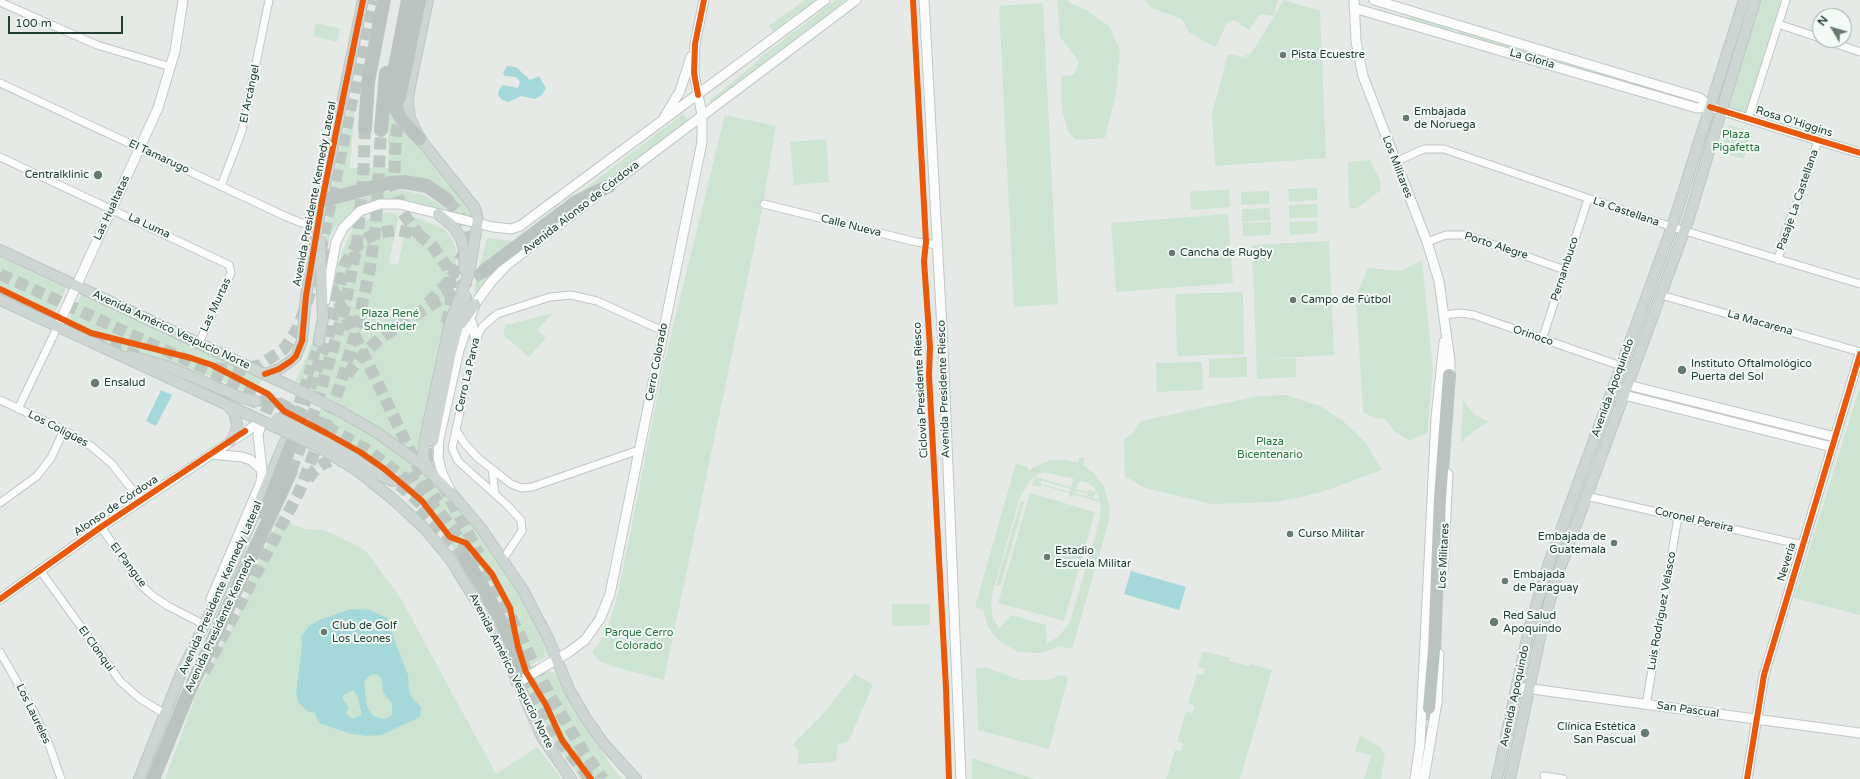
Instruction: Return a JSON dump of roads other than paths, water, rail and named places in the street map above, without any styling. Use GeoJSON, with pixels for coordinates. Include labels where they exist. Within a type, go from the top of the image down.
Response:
{"type":"FeatureCollection","features":[{"type":"Feature","properties":{"kind":"highway"},"geometry":{"type":"LineString","coordinates":[[365,129],[368,82],[384,0]]}},
{"type":"Feature","properties":{"kind":"highway"},"geometry":{"type":"LineString","coordinates":[[381,130],[385,78],[401,0]]}},
{"type":"Feature","properties":{"kind":"highway"},"geometry":{"type":"LineString","coordinates":[[408,0],[393,77],[393,94],[398,113],[409,129],[420,139]]}},
{"type":"Feature","properties":{"kind":"highway"},"geometry":{"type":"LineString","coordinates":[[400,98],[420,0]]}},
{"type":"Feature","properties":{"kind":"highway"},"geometry":{"type":"LineString","coordinates":[[322,201],[389,183],[404,182],[427,186],[448,200]]}},
{"type":"Feature","properties":{"kind":"highway"},"geometry":{"type":"LineString","coordinates":[[484,271],[576,202],[609,186]]}},
{"type":"Feature","properties":{"kind":"highway"},"geometry":{"type":"LineString","coordinates":[[1429,708],[1434,650],[1440,498],[1450,375]]}},
{"type":"Feature","properties":{"kind":"highway"},"geometry":{"type":"LineString","coordinates":[[243,576],[287,443]]}},
{"type":"Feature","properties":{"kind":"highway","name":"Avenida Presidente Kennedy"},"geometry":{"type":"LineString","coordinates":[[153,779],[187,696],[291,471]]}},
{"type":"Feature","properties":{"kind":"highway"},"geometry":{"type":"LineString","coordinates":[[464,557],[484,588],[508,635],[513,650],[518,682]]}},
{"type":"Feature","properties":{"kind":"main road","name":"Las Hualtatas"},"geometry":{"type":"LineString","coordinates":[[58,328],[158,108],[171,67],[178,36],[183,0]]}},
{"type":"Feature","properties":{"kind":"main road","name":"Avenida Presidente Kennedy Lateral"},"geometry":{"type":"LineString","coordinates":[[265,374],[279,369],[290,361],[299,350],[302,342],[306,296],[322,201],[363,0]]}},
{"type":"Feature","properties":{"kind":"main road"},"geometry":{"type":"LineString","coordinates":[[428,0],[408,98],[410,118],[420,139],[473,204],[478,215],[478,224],[464,304],[456,333],[433,441]]}},
{"type":"Feature","properties":{"kind":"main road","name":"Cerro Colorado"},"geometry":{"type":"LineString","coordinates":[[518,682],[578,646],[591,634],[604,610],[613,581],[702,142],[702,115],[694,73],[695,44],[704,0]]}},
{"type":"Feature","properties":{"kind":"main road","name":"Avenida Alonso de Córdova"},"geometry":{"type":"LineString","coordinates":[[322,319],[330,268],[336,242],[343,228],[354,216],[367,208],[384,204],[399,204],[478,224],[511,229],[526,223],[826,0]]}},
{"type":"Feature","properties":{"kind":"main road","name":"Avenida Alonso de Córdova"},"geometry":{"type":"LineString","coordinates":[[454,496],[442,473],[438,449],[458,350],[475,304],[491,282],[507,266],[609,186],[856,0]]}},
{"type":"Feature","properties":{"kind":"main road","name":"Avenida Presidente Riesco"},"geometry":{"type":"LineString","coordinates":[[924,0],[938,245],[961,779]]}},
{"type":"Feature","properties":{"kind":"main road","name":"La Gloria"},"geometry":{"type":"LineString","coordinates":[[1374,0],[1700,98],[1710,106],[1722,110]]}},
{"type":"Feature","properties":{"kind":"main road","name":"Avenida Apoquindo"},"geometry":{"type":"LineString","coordinates":[[1498,779],[1529,629],[1550,560],[1672,227],[1744,0]]}},
{"type":"Feature","properties":{"kind":"main road","name":"Avenida Apoquindo"},"geometry":{"type":"LineString","coordinates":[[1510,779],[1541,633],[1554,582],[1684,231],[1755,0]]}},
{"type":"Feature","properties":{"kind":"main road","name":"La Gloria"},"geometry":{"type":"LineString","coordinates":[[1354,4],[1404,22],[1697,108],[1710,106]]}},
{"type":"Feature","properties":{"kind":"main road","name":"Los Militares"},"geometry":{"type":"LineString","coordinates":[[1354,4],[1356,41],[1363,76],[1427,242],[1440,281],[1445,333],[1450,361],[1450,419],[1437,702],[1424,779]]}},
{"type":"Feature","properties":{"kind":"main road"},"geometry":{"type":"LineString","coordinates":[[1404,22],[1408,10]]}},
{"type":"Feature","properties":{"kind":"main road"},"geometry":{"type":"LineString","coordinates":[[1454,36],[1457,25]]}},
{"type":"Feature","properties":{"kind":"main road"},"geometry":{"type":"LineString","coordinates":[[662,121],[680,92],[695,44]]}},
{"type":"Feature","properties":{"kind":"main road"},"geometry":{"type":"LineString","coordinates":[[1516,55],[1520,44]]}},
{"type":"Feature","properties":{"kind":"main road"},"geometry":{"type":"LineString","coordinates":[[1661,97],[1664,93],[1664,88]]}},
{"type":"Feature","properties":{"kind":"main road","name":"Rosa O'Higgins"},"geometry":{"type":"LineString","coordinates":[[1722,110],[1860,153]]}},
{"type":"Feature","properties":{"kind":"main road"},"geometry":{"type":"LineString","coordinates":[[434,475],[425,463],[424,443],[450,323],[464,273],[465,252],[461,239],[454,227],[438,214]]}},
{"type":"Feature","properties":{"kind":"main road","name":"Avenida Presidente Kennedy Lateral"},"geometry":{"type":"LineString","coordinates":[[319,221],[322,319],[319,341]]}},
{"type":"Feature","properties":{"kind":"main road","name":"Avenida Américo Vespucio Norte"},"geometry":{"type":"LineString","coordinates":[[0,250],[265,374],[336,409],[396,445],[434,475],[481,528],[503,559],[530,602],[557,659],[569,689],[585,717],[604,744],[636,779]]}},
{"type":"Feature","properties":{"kind":"main road"},"geometry":{"type":"LineString","coordinates":[[450,323],[469,273]]}},
{"type":"Feature","properties":{"kind":"main road","name":"Avenida Américo Vespucio Norte"},"geometry":{"type":"LineString","coordinates":[[0,300],[228,406],[262,421],[275,422],[323,444],[395,501],[437,543],[473,595],[518,682],[539,731],[558,762],[571,779]]}},
{"type":"Feature","properties":{"kind":"main road"},"geometry":{"type":"LineString","coordinates":[[456,333],[475,304]]}},
{"type":"Feature","properties":{"kind":"main road"},"geometry":{"type":"LineString","coordinates":[[470,315],[472,329],[476,339]]}},
{"type":"Feature","properties":{"kind":"main road","name":"Los Militares"},"geometry":{"type":"LineString","coordinates":[[1415,779],[1420,744],[1436,418],[1445,333]]}},
{"type":"Feature","properties":{"kind":"main road"},"geometry":{"type":"LineString","coordinates":[[108,351],[167,366],[242,398],[256,401]]}},
{"type":"Feature","properties":{"kind":"main road","name":"Nevería"},"geometry":{"type":"LineString","coordinates":[[1747,779],[1764,675],[1860,353]]}},
{"type":"Feature","properties":{"kind":"main road"},"geometry":{"type":"LineString","coordinates":[[1628,385],[1835,437]]}},
{"type":"Feature","properties":{"kind":"main road"},"geometry":{"type":"LineString","coordinates":[[1624,395],[1832,447]]}},
{"type":"Feature","properties":{"kind":"main road"},"geometry":{"type":"LineString","coordinates":[[1704,415],[1707,405]]}},
{"type":"Feature","properties":{"kind":"main road"},"geometry":{"type":"LineString","coordinates":[[228,406],[234,413],[237,424],[235,434],[231,441]]}},
{"type":"Feature","properties":{"kind":"main road"},"geometry":{"type":"LineString","coordinates":[[1765,430],[1768,420]]}},
{"type":"Feature","properties":{"kind":"main road","name":"Avenida Presidente Kennedy Lateral"},"geometry":{"type":"LineString","coordinates":[[201,623],[258,491],[262,470],[258,435],[262,421]]}},
{"type":"Feature","properties":{"kind":"main road","name":"Alonso de Córdova"},"geometry":{"type":"LineString","coordinates":[[0,599],[142,500],[262,421]]}},
{"type":"Feature","properties":{"kind":"main road","name":"Avenida Presidente Kennedy Lateral"},"geometry":{"type":"LineString","coordinates":[[139,779],[182,671],[232,567],[287,443]]}},
{"type":"Feature","properties":{"kind":"main road"},"geometry":{"type":"LineString","coordinates":[[323,444],[379,475],[393,481]]}},
{"type":"Feature","properties":{"kind":"main road"},"geometry":{"type":"LineString","coordinates":[[211,454],[242,456],[255,463],[262,470]]}},
{"type":"Feature","properties":{"kind":"main road"},"geometry":{"type":"LineString","coordinates":[[182,671],[201,623]]}},
{"type":"Feature","properties":{"kind":"main road","name":"San Pascual"},"geometry":{"type":"LineString","coordinates":[[1516,686],[1646,705],[1860,733]]}},
{"type":"Feature","properties":{"kind":"street","name":"El Arcángel"},"geometry":{"type":"LineString","coordinates":[[221,186],[242,131],[269,0]]}},
{"type":"Feature","properties":{"kind":"street"},"geometry":{"type":"LineString","coordinates":[[1748,118],[1786,0]]}},
{"type":"Feature","properties":{"kind":"street"},"geometry":{"type":"LineString","coordinates":[[0,2],[97,45],[171,67]]}},
{"type":"Feature","properties":{"kind":"street"},"geometry":{"type":"LineString","coordinates":[[1778,24],[1812,35]]}},
{"type":"Feature","properties":{"kind":"street"},"geometry":{"type":"LineString","coordinates":[[1848,48],[1860,52]]}},
{"type":"Feature","properties":{"kind":"street","name":"El Tamarugo"},"geometry":{"type":"LineString","coordinates":[[0,83],[296,221],[310,223],[319,221]]}},
{"type":"Feature","properties":{"kind":"street","name":"Pasaje La Castellana"},"geometry":{"type":"LineString","coordinates":[[1778,260],[1787,227],[1800,196],[1818,140]]}},
{"type":"Feature","properties":{"kind":"street","name":"La Castellana"},"geometry":{"type":"LineString","coordinates":[[1395,162],[1424,149],[1444,149],[1684,231],[1860,284]]}},
{"type":"Feature","properties":{"kind":"street","name":"La Luma"},"geometry":{"type":"LineString","coordinates":[[0,157],[228,264],[231,268]]}},
{"type":"Feature","properties":{"kind":"street","name":"Pernambuco"},"geometry":{"type":"LineString","coordinates":[[1542,340],[1588,199]]}},
{"type":"Feature","properties":{"kind":"street","name":"Calle Nueva"},"geometry":{"type":"LineString","coordinates":[[764,204],[916,242],[938,245]]}},
{"type":"Feature","properties":{"kind":"street","name":"Porto Alegre"},"geometry":{"type":"LineString","coordinates":[[1427,242],[1446,235],[1461,234],[1565,270]]}},
{"type":"Feature","properties":{"kind":"street","name":"Las Murtas"},"geometry":{"type":"LineString","coordinates":[[199,343],[231,273],[231,268]]}},
{"type":"Feature","properties":{"kind":"street","name":"Cerro La Parva"},"geometry":{"type":"LineString","coordinates":[[503,559],[518,537],[523,526],[519,517],[495,494],[466,470],[456,458],[452,448],[476,339],[485,323],[497,314],[545,298],[565,294],[577,295],[597,301],[663,331]]}},
{"type":"Feature","properties":{"kind":"street","name":"La Macarena"},"geometry":{"type":"LineString","coordinates":[[1661,295],[1860,353]]}},
{"type":"Feature","properties":{"kind":"street","name":"Orinoco"},"geometry":{"type":"LineString","coordinates":[[1444,315],[1468,313],[1542,340],[1621,366]]}},
{"type":"Feature","properties":{"kind":"street","name":"Las Hualtatas"},"geometry":{"type":"LineString","coordinates":[[18,409],[58,328]]}},
{"type":"Feature","properties":{"kind":"street","name":"Los Coligües"},"geometry":{"type":"LineString","coordinates":[[0,400],[82,440],[105,458],[142,500]]}},
{"type":"Feature","properties":{"kind":"street"},"geometry":{"type":"LineString","coordinates":[[0,503],[40,472],[51,458],[64,430]]}},
{"type":"Feature","properties":{"kind":"street"},"geometry":{"type":"LineString","coordinates":[[456,430],[471,452],[492,470],[515,486],[529,487],[640,450]]}},
{"type":"Feature","properties":{"kind":"street"},"geometry":{"type":"LineString","coordinates":[[492,470],[495,494]]}},
{"type":"Feature","properties":{"kind":"street","name":"Coronel Pereira"},"geometry":{"type":"LineString","coordinates":[[1586,496],[1803,545]]}},
{"type":"Feature","properties":{"kind":"street","name":"Luis Rodríguez Velasco"},"geometry":{"type":"LineString","coordinates":[[1646,705],[1678,517]]}},
{"type":"Feature","properties":{"kind":"street","name":"El Pangue"},"geometry":{"type":"LineString","coordinates":[[101,528],[141,585],[153,596],[168,606],[201,623]]}},
{"type":"Feature","properties":{"kind":"street","name":"El Clonqui"},"geometry":{"type":"LineString","coordinates":[[40,570],[120,681],[138,698],[165,714]]}},
{"type":"Feature","properties":{"kind":"street","name":"Los Laureles"},"geometry":{"type":"LineString","coordinates":[[0,652],[37,718],[50,747],[61,779]]}},
{"type":"Feature","properties":{"kind":"street"},"geometry":{"type":"LineString","coordinates":[[1544,776],[1563,779]]}},
{"type":"Feature","properties":{"kind":"water"},"geometry":{"type":"Polygon","coordinates":[[[507,66],[516,67],[530,80],[539,76],[546,88],[542,95],[535,99],[521,96],[509,102],[502,100],[498,95],[499,90],[503,85],[518,88],[520,82],[516,77],[505,76],[503,73],[507,66]]]}},
{"type":"Feature","properties":{"kind":"water"},"geometry":{"type":"Polygon","coordinates":[[[161,390],[172,395],[156,426],[146,421],[161,390]]]}},
{"type":"Feature","properties":{"kind":"water"},"geometry":{"type":"Polygon","coordinates":[[[1131,571],[1186,587],[1179,610],[1124,594],[1131,571]]]}},
{"type":"Feature","properties":{"kind":"water"},"geometry":{"type":"Polygon","coordinates":[[[351,609],[370,610],[387,618],[408,675],[409,692],[413,699],[421,707],[420,717],[381,735],[367,736],[351,734],[319,723],[315,713],[307,711],[299,703],[296,694],[302,646],[301,638],[309,626],[319,620],[351,609]],[[374,674],[369,676],[364,682],[367,706],[373,716],[385,719],[392,715],[392,704],[383,692],[381,679],[379,676],[374,674]],[[354,691],[343,695],[343,700],[347,704],[347,715],[352,719],[362,715],[357,696],[354,691]]]}},
{"type":"Feature","properties":{"kind":"tunnel"},"geometry":{"type":"LineString","coordinates":[[215,368],[239,371],[260,365],[284,349],[298,328],[315,278],[373,0]]}},
{"type":"Feature","properties":{"kind":"tunnel"},"geometry":{"type":"LineString","coordinates":[[400,107],[396,138],[394,185],[403,213],[419,235]]}},
{"type":"Feature","properties":{"kind":"tunnel"},"geometry":{"type":"LineString","coordinates":[[291,471],[315,409],[344,311],[357,244],[363,179],[365,129]]}},
{"type":"Feature","properties":{"kind":"tunnel"},"geometry":{"type":"LineString","coordinates":[[204,672],[299,492],[340,386],[358,324],[370,268],[376,223],[381,130]]}},
{"type":"Feature","properties":{"kind":"tunnel"},"geometry":{"type":"LineString","coordinates":[[428,303],[451,279],[464,252],[466,239],[464,224],[457,211],[447,200]]}},
{"type":"Feature","properties":{"kind":"tunnel"},"geometry":{"type":"LineString","coordinates":[[298,422],[329,334],[344,266],[354,249],[364,240],[377,233],[398,230],[419,235],[432,245],[447,267],[451,284],[451,302],[446,326]]}},
{"type":"Feature","properties":{"kind":"tunnel"},"geometry":{"type":"LineString","coordinates":[[324,250],[331,286],[427,486],[438,502]]}},
{"type":"Feature","properties":{"kind":"tunnel"},"geometry":{"type":"LineString","coordinates":[[347,375],[359,359],[379,339],[484,271]]}},
{"type":"Feature","properties":{"kind":"tunnel"},"geometry":{"type":"LineString","coordinates":[[0,274],[324,425],[369,451],[406,479],[427,498],[444,518],[491,582],[505,605],[549,694],[585,754],[603,779]]}},
{"type":"Feature","properties":{"kind":"tunnel"},"geometry":{"type":"LineString","coordinates":[[0,293],[49,317]]}},
{"type":"Feature","properties":{"kind":"tunnel"},"geometry":{"type":"LineString","coordinates":[[93,338],[143,358]]}},
{"type":"Feature","properties":{"kind":"tunnel"},"geometry":{"type":"LineString","coordinates":[[289,432],[319,341]]}},
{"type":"Feature","properties":{"kind":"tunnel"},"geometry":{"type":"LineString","coordinates":[[246,398],[289,417]]}},
{"type":"Feature","properties":{"kind":"tunnel"},"geometry":{"type":"LineString","coordinates":[[256,401],[281,403],[293,410],[294,417]]}},
{"type":"Feature","properties":{"kind":"tunnel"},"geometry":{"type":"LineString","coordinates":[[427,433],[430,456],[435,470],[479,554]]}},
{"type":"Feature","properties":{"kind":"tunnel"},"geometry":{"type":"LineString","coordinates":[[393,481],[406,480],[414,476],[425,463],[433,441]]}},
{"type":"Feature","properties":{"kind":"tunnel"},"geometry":{"type":"LineString","coordinates":[[308,479],[315,470],[323,464],[330,461],[348,460]]}},
{"type":"Feature","properties":{"kind":"tunnel"},"geometry":{"type":"LineString","coordinates":[[383,475],[402,487],[430,512]]}},
{"type":"Feature","properties":{"kind":"tunnel"},"geometry":{"type":"LineString","coordinates":[[419,509],[446,535],[464,557]]}},
{"type":"Feature","properties":{"kind":"tunnel"},"geometry":{"type":"LineString","coordinates":[[514,642],[537,698],[549,722],[561,743],[590,779]]}},
{"type":"Feature","properties":{"kind":"tunnel"},"geometry":{"type":"LineString","coordinates":[[1422,756],[1429,708]]}},
{"type":"Feature","properties":{"kind":"place","name":"Pista Ecuestre"},"geometry":{"type":"Point","coordinates":[1283,55]}},
{"type":"Feature","properties":{"kind":"place","name":"Embajada de Noruega"},"geometry":{"type":"Point","coordinates":[1406,118]}},
{"type":"Feature","properties":{"kind":"place","name":"Centralklinic"},"geometry":{"type":"Point","coordinates":[98,175]}},
{"type":"Feature","properties":{"kind":"place","name":"Cancha de Rugby"},"geometry":{"type":"Point","coordinates":[1172,253]}},
{"type":"Feature","properties":{"kind":"place","name":"Campo de Fútbol"},"geometry":{"type":"Point","coordinates":[1293,300]}},
{"type":"Feature","properties":{"kind":"place","name":"Instituto Oftalmológico Puerta del Sol"},"geometry":{"type":"Point","coordinates":[1682,370]}},
{"type":"Feature","properties":{"kind":"place","name":"Ensalud"},"geometry":{"type":"Point","coordinates":[95,383]}},
{"type":"Feature","properties":{"kind":"place","name":"Curso Militar"},"geometry":{"type":"Point","coordinates":[1290,534]}},
{"type":"Feature","properties":{"kind":"place","name":"Embajada de Guatemala"},"geometry":{"type":"Point","coordinates":[1614,543]}},
{"type":"Feature","properties":{"kind":"place","name":"Estadio Escuela Militar"},"geometry":{"type":"Point","coordinates":[1047,557]}},
{"type":"Feature","properties":{"kind":"place","name":"Embajada de Paraguay"},"geometry":{"type":"Point","coordinates":[1505,581]}},
{"type":"Feature","properties":{"kind":"place","name":"Red Salud Apoquindo"},"geometry":{"type":"Point","coordinates":[1494,622]}},
{"type":"Feature","properties":{"kind":"place","name":"Club de Golf Los Leones"},"geometry":{"type":"Point","coordinates":[324,632]}},
{"type":"Feature","properties":{"kind":"place","name":"Clínica Estética San Pascual"},"geometry":{"type":"Point","coordinates":[1645,733]}},
{"type":"Feature","properties":{"kind":"park label","name":"Plaza Pigafetta"},"geometry":{"type":"Point","coordinates":[1736,141]}},
{"type":"Feature","properties":{"kind":"park label","name":"Plaza René Schneider"},"geometry":{"type":"Point","coordinates":[390,320]}},
{"type":"Feature","properties":{"kind":"park label","name":"Plaza Bicentenario"},"geometry":{"type":"Point","coordinates":[1270,448]}},
{"type":"Feature","properties":{"kind":"park label","name":"Parque Cerro Colorado"},"geometry":{"type":"Point","coordinates":[639,639]}}]}
